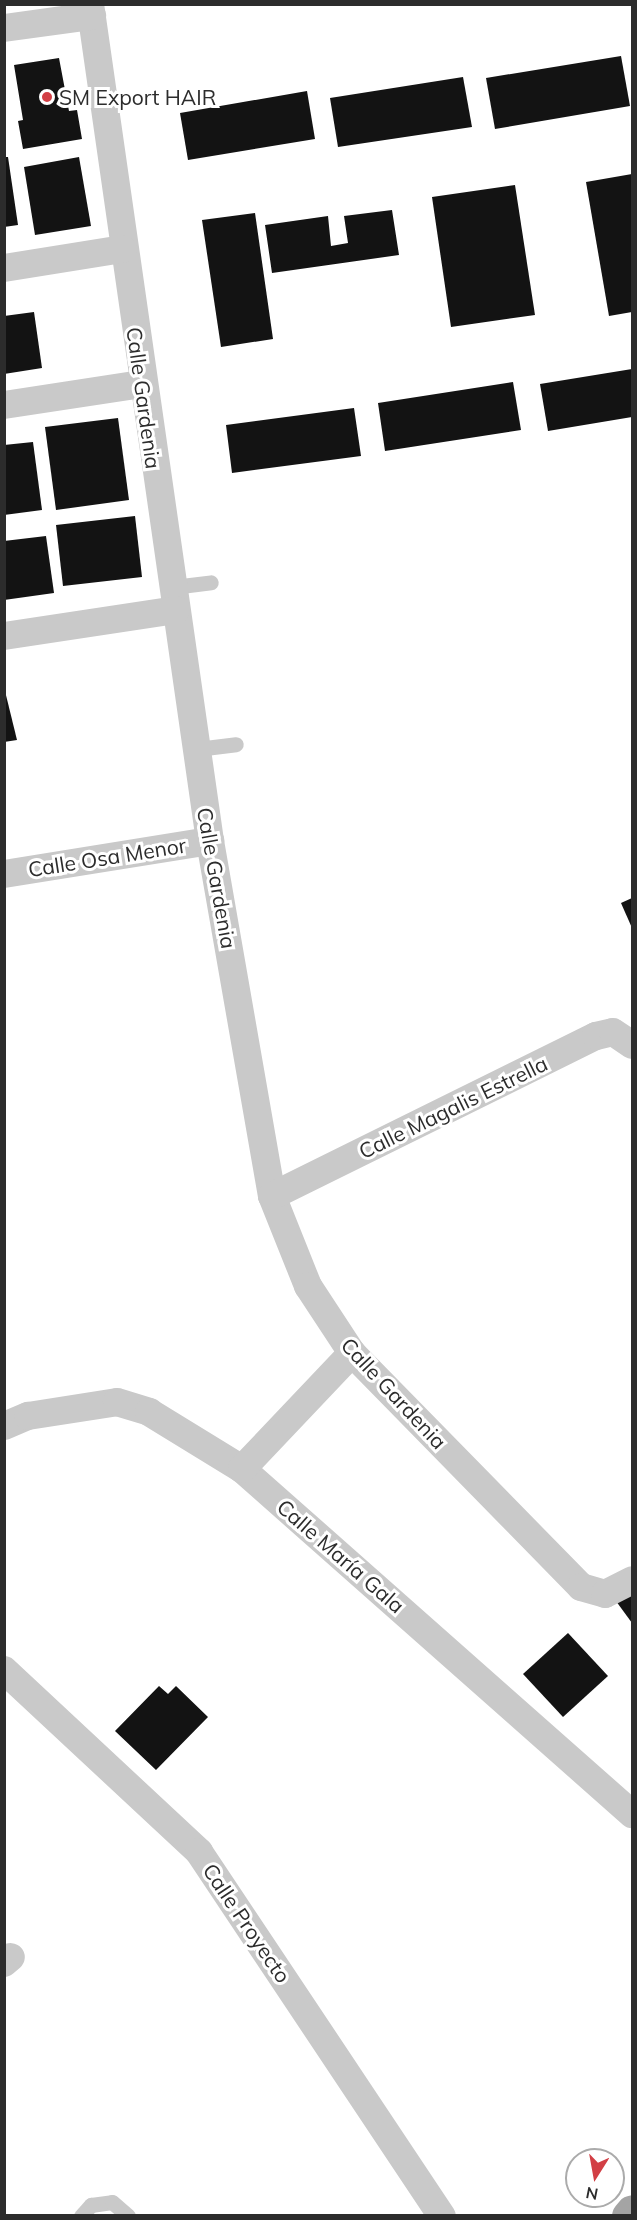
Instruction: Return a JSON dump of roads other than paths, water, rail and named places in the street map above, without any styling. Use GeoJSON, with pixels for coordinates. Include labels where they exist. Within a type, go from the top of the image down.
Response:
{"type":"FeatureCollection","features":[{"type":"Feature","properties":{"kind":"main road"},"geometry":{"type":"LineString","coordinates":[[628,2216],[633,2211]]}},
{"type":"Feature","properties":{"kind":"street"},"geometry":{"type":"LineString","coordinates":[[4,28],[91,10]]}},
{"type":"Feature","properties":{"kind":"street","name":"Calle Gardenia"},"geometry":{"type":"LineString","coordinates":[[91,10],[122,249],[210,841],[272,1196],[308,1286],[352,1353],[581,1587],[605,1593],[633,1580]]}},
{"type":"Feature","properties":{"kind":"street"},"geometry":{"type":"LineString","coordinates":[[4,268],[122,249]]}},
{"type":"Feature","properties":{"kind":"street"},"geometry":{"type":"LineString","coordinates":[[4,405],[142,384]]}},
{"type":"Feature","properties":{"kind":"street"},"geometry":{"type":"LineString","coordinates":[[4,636],[174,598]]}},
{"type":"Feature","properties":{"kind":"street","name":"Calle Osa Menor"},"geometry":{"type":"LineString","coordinates":[[4,874],[210,841]]}},
{"type":"Feature","properties":{"kind":"street","name":"Calle Magalis Estrella"},"geometry":{"type":"LineString","coordinates":[[272,1196],[596,1036],[613,1032],[633,1045]]}},
{"type":"Feature","properties":{"kind":"street"},"geometry":{"type":"LineString","coordinates":[[242,1469],[352,1353]]}},
{"type":"Feature","properties":{"kind":"street","name":"Calle María Gala"},"geometry":{"type":"LineString","coordinates":[[4,1426],[28,1416],[117,1402],[149,1412],[242,1469],[633,1814]]}},
{"type":"Feature","properties":{"kind":"street","name":"Calle Proyecto"},"geometry":{"type":"LineString","coordinates":[[4,1670],[199,1852],[442,2216]]}},
{"type":"Feature","properties":{"kind":"lane"},"geometry":{"type":"LineString","coordinates":[[174,598],[211,582]]}},
{"type":"Feature","properties":{"kind":"lane"},"geometry":{"type":"LineString","coordinates":[[196,749],[236,744]]}},
{"type":"Feature","properties":{"kind":"lane"},"geometry":{"type":"LineString","coordinates":[[81,2216],[91,2205],[112,2202],[128,2216]]}},
{"type":"Feature","properties":{"kind":"place","name":"SM Export HAIR"},"geometry":{"type":"Point","coordinates":[47,97]}}]}
